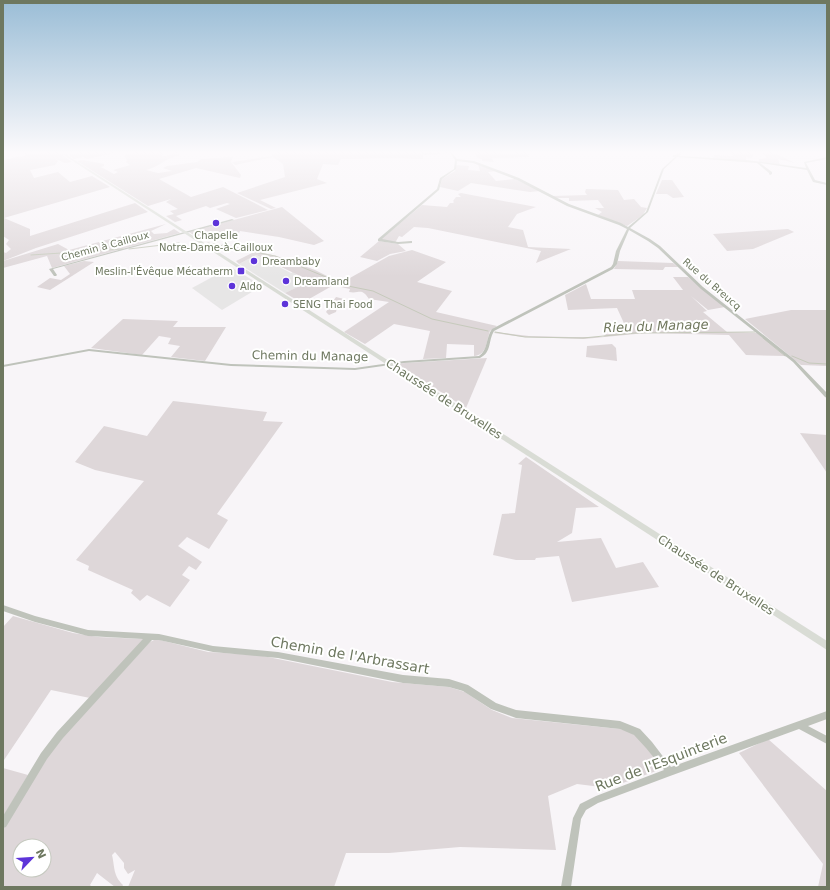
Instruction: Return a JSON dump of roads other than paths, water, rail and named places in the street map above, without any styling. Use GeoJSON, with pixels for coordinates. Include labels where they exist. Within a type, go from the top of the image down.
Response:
{"type":"FeatureCollection","features":[{"type":"Feature","properties":{"kind":"main road","name":"Chaussée de Bruxelles"},"geometry":{"type":"LineString","coordinates":[[124,194],[827,646]]}},
{"type":"Feature","properties":{"kind":"street"},"geometry":{"type":"LineString","coordinates":[[411,242],[398,243],[379,240],[433,194]]}},
{"type":"Feature","properties":{"kind":"street","name":"Rue du Breucq"},"geometry":{"type":"LineString","coordinates":[[547,194],[572,207],[629,228],[659,247],[702,288],[794,361],[827,396]]}},
{"type":"Feature","properties":{"kind":"street"},"geometry":{"type":"LineString","coordinates":[[629,228],[647,212],[654,194]]}},
{"type":"Feature","properties":{"kind":"street","name":"Chemin à Cailloux"},"geometry":{"type":"LineString","coordinates":[[55,275],[51,269],[233,220]]}},
{"type":"Feature","properties":{"kind":"street","name":"Chemin du Manage"},"geometry":{"type":"LineString","coordinates":[[3,366],[89,350],[247,365],[355,369],[389,364],[483,356],[486,352],[490,335],[493,330],[612,268],[629,228]]}},
{"type":"Feature","properties":{"kind":"street","name":"Chemin de l'Arbrassart"},"geometry":{"type":"LineString","coordinates":[[3,608],[35,619],[88,633],[151,636],[213,649],[278,656],[403,679],[449,683],[465,688],[494,706],[516,714],[620,725],[637,732],[670,772]]}},
{"type":"Feature","properties":{"kind":"street"},"geometry":{"type":"LineString","coordinates":[[3,824],[44,756],[60,735],[151,636]]}},
{"type":"Feature","properties":{"kind":"street","name":"Rue de l'Esquinterie"},"geometry":{"type":"LineString","coordinates":[[566,887],[577,818],[583,807],[596,800],[670,772],[827,715]]}},
{"type":"Feature","properties":{"kind":"street"},"geometry":{"type":"LineString","coordinates":[[800,725],[827,740]]}},
{"type":"Feature","properties":{"kind":"waterway","name":"Rieu du Manage"},"geometry":{"type":"LineString","coordinates":[[129,249],[179,243]]}},
{"type":"Feature","properties":{"kind":"waterway","name":"Rieu du Manage"},"geometry":{"type":"LineString","coordinates":[[208,243],[275,256],[338,282]]}},
{"type":"Feature","properties":{"kind":"waterway","name":"Rieu du Manage"},"geometry":{"type":"LineString","coordinates":[[31,255],[123,249]]}},
{"type":"Feature","properties":{"kind":"waterway","name":"Rieu du Manage"},"geometry":{"type":"LineString","coordinates":[[343,285],[373,291],[432,319],[488,331]]}},
{"type":"Feature","properties":{"kind":"waterway","name":"Rieu du Manage"},"geometry":{"type":"LineString","coordinates":[[495,332],[525,337],[583,338],[635,333],[755,332]]}},
{"type":"Feature","properties":{"kind":"waterway","name":"Rieu du Manage"},"geometry":{"type":"LineString","coordinates":[[763,338],[785,356]]}},
{"type":"Feature","properties":{"kind":"waterway","name":"Rieu du Manage"},"geometry":{"type":"LineString","coordinates":[[792,356],[809,363],[827,364]]}},
{"type":"Feature","properties":{"kind":"place","name":"Chapelle Notre-Dame-à-Cailloux"},"geometry":{"type":"Point","coordinates":[216,223]}},
{"type":"Feature","properties":{"kind":"place","name":"Dreambaby"},"geometry":{"type":"Point","coordinates":[254,261]}},
{"type":"Feature","properties":{"kind":"place","name":"Meslin-l'Évêque Mécatherm"},"geometry":{"type":"Point","coordinates":[241,271]}},
{"type":"Feature","properties":{"kind":"place","name":"Dreamland"},"geometry":{"type":"Point","coordinates":[286,281]}},
{"type":"Feature","properties":{"kind":"place","name":"Aldo"},"geometry":{"type":"Point","coordinates":[232,286]}},
{"type":"Feature","properties":{"kind":"place","name":"SENG Thai Food"},"geometry":{"type":"Point","coordinates":[285,304]}}]}
